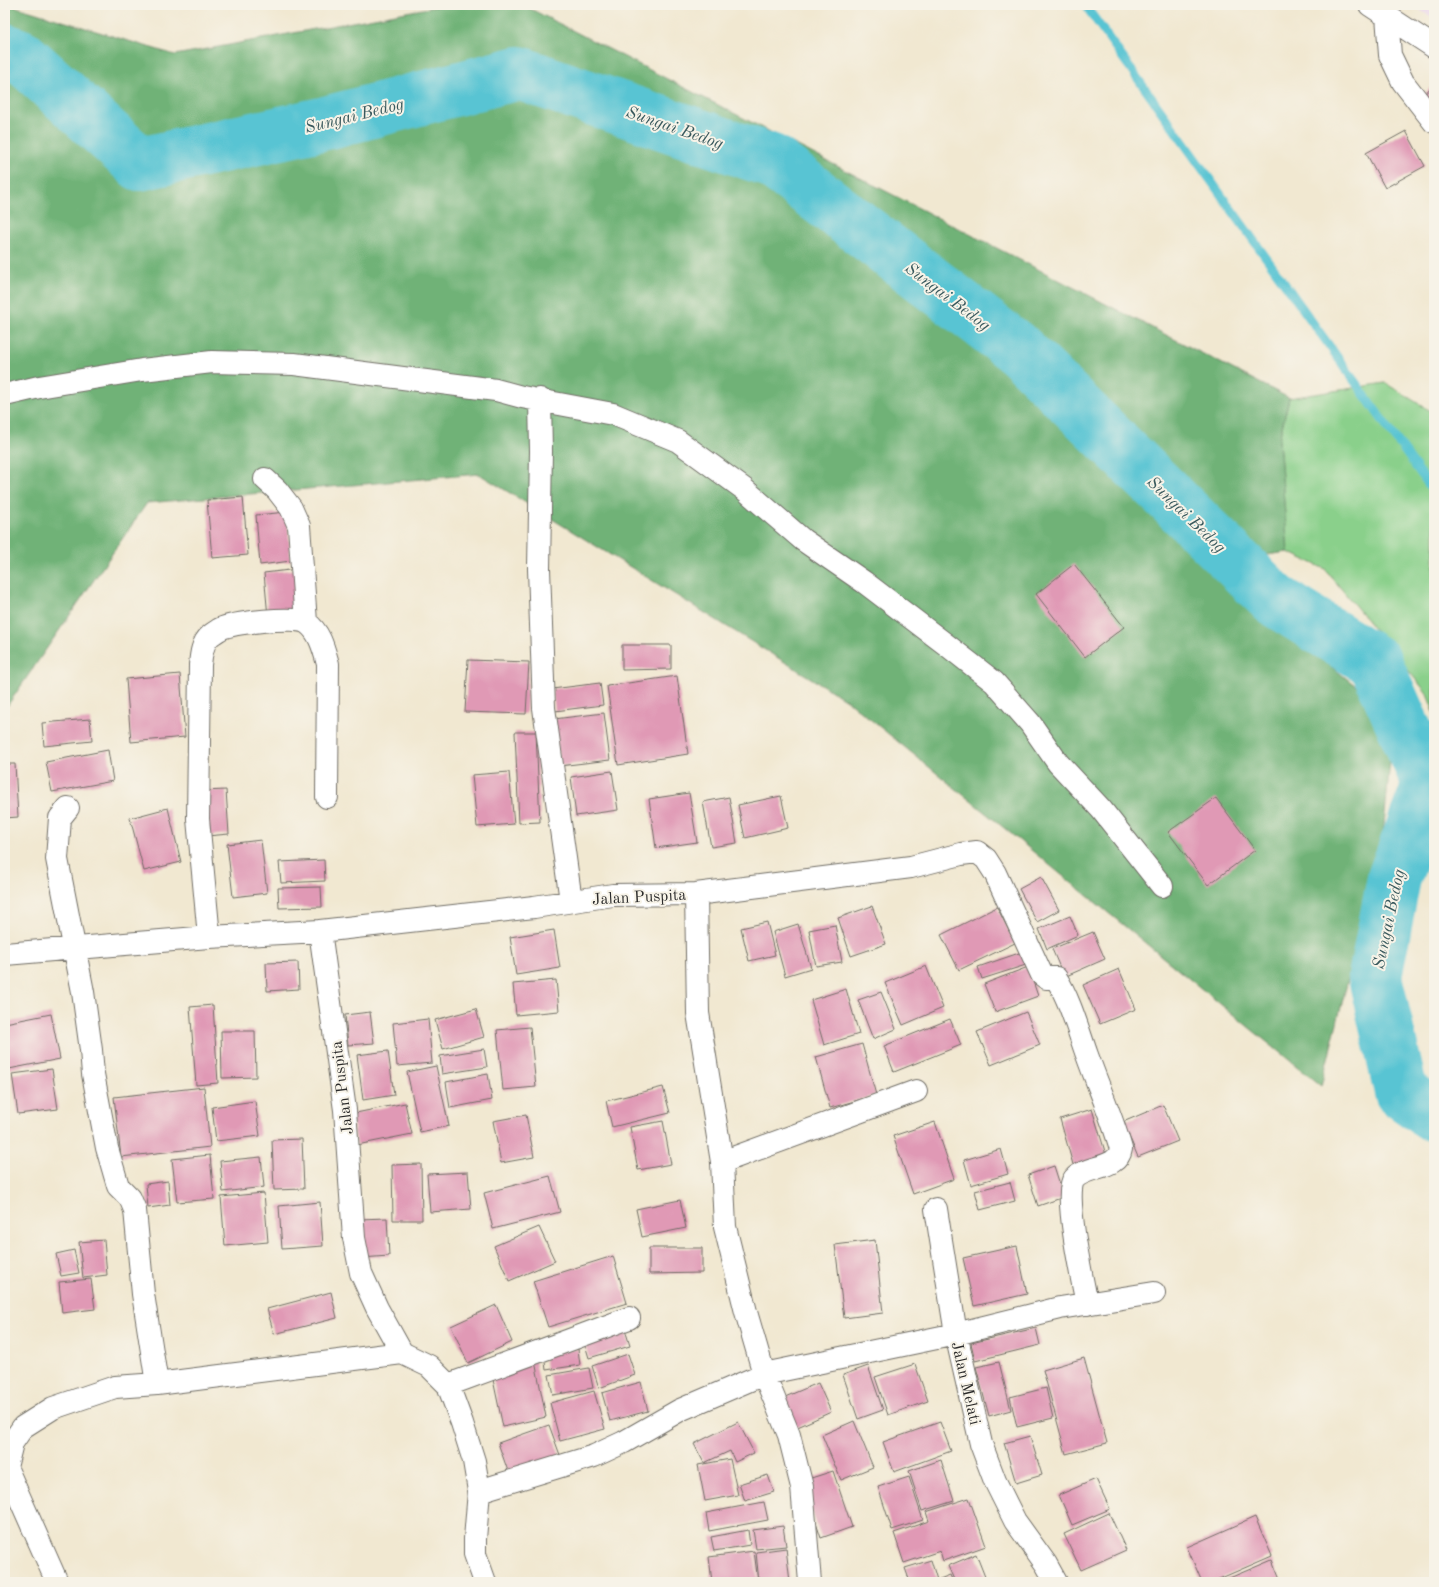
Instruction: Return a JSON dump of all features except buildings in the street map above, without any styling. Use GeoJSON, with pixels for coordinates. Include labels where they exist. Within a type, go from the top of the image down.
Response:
{"type":"FeatureCollection","features":[{"type":"Feature","properties":{"kind":"street"},"geometry":{"type":"LineString","coordinates":[[1379,10],[1434,47]]}},
{"type":"Feature","properties":{"kind":"street"},"geometry":{"type":"LineString","coordinates":[[1379,10],[1390,56],[1403,82],[1434,122]]}},
{"type":"Feature","properties":{"kind":"street"},"geometry":{"type":"LineString","coordinates":[[5,395],[39,387],[142,370],[212,362],[294,364],[496,390],[522,397],[540,399],[613,414],[678,441],[744,489],[803,540],[864,582],[994,682],[1030,723],[1058,763],[1101,809],[1162,886]]}},
{"type":"Feature","properties":{"kind":"street"},"geometry":{"type":"LineString","coordinates":[[540,399],[540,569],[544,708],[571,901]]}},
{"type":"Feature","properties":{"kind":"street"},"geometry":{"type":"LineString","coordinates":[[265,479],[291,508],[299,526],[306,622]]}},
{"type":"Feature","properties":{"kind":"street"},"geometry":{"type":"LineString","coordinates":[[209,937],[198,819],[200,665],[202,651],[209,637],[220,629],[262,620],[291,620],[306,622],[315,630],[328,664],[328,797]]}},
{"type":"Feature","properties":{"kind":"street"},"geometry":{"type":"LineString","coordinates":[[68,808],[60,818],[57,860],[76,948],[91,1050],[93,1074],[107,1148],[118,1186],[130,1198],[135,1210],[143,1294],[157,1384]]}},
{"type":"Feature","properties":{"kind":"street","name":"Jalan Puspita"},"geometry":{"type":"LineString","coordinates":[[402,1353],[377,1308],[361,1274],[354,1238],[345,1110],[320,931],[534,907],[614,895],[696,894],[911,867],[961,854],[977,852],[986,859],[995,873],[1042,975],[1046,978],[1056,978],[1064,994],[1108,1110],[1121,1149],[1120,1156],[1114,1161],[1080,1175],[1074,1179],[1071,1186],[1071,1201],[1077,1251],[1087,1304]]}},
{"type":"Feature","properties":{"kind":"street"},"geometry":{"type":"LineString","coordinates":[[696,894],[698,1013],[722,1162],[725,1227],[746,1312],[764,1374],[789,1435],[802,1487],[810,1582]]}},
{"type":"Feature","properties":{"kind":"street"},"geometry":{"type":"LineString","coordinates":[[5,954],[209,937],[320,931]]}},
{"type":"Feature","properties":{"kind":"street"},"geometry":{"type":"LineString","coordinates":[[722,1162],[916,1091]]}},
{"type":"Feature","properties":{"kind":"street"},"geometry":{"type":"LineString","coordinates":[[936,1209],[956,1334],[1060,1308],[1154,1293]]}},
{"type":"Feature","properties":{"kind":"street"},"geometry":{"type":"LineString","coordinates":[[448,1385],[629,1318]]}},
{"type":"Feature","properties":{"kind":"street","name":"Jalan Melati"},"geometry":{"type":"LineString","coordinates":[[479,1491],[594,1456],[624,1442],[680,1410],[764,1374],[956,1334],[981,1444],[995,1481],[1014,1521],[1046,1564],[1056,1582]]}},
{"type":"Feature","properties":{"kind":"street"},"geometry":{"type":"LineString","coordinates":[[57,1582],[5,1467],[12,1443],[22,1427],[53,1408],[115,1387],[157,1384],[402,1353],[429,1366],[448,1385],[462,1423],[474,1460],[479,1491],[474,1539],[475,1554],[485,1582]]}},
{"type":"Feature","properties":{"kind":"shaded area"},"geometry":{"type":"Polygon","coordinates":[[[1411,5],[1434,5],[1434,18],[1411,5]]]}},
{"type":"Feature","properties":{"kind":"green space"},"geometry":{"type":"Polygon","coordinates":[[[5,5],[10,5],[175,55],[444,5],[523,5],[1289,398],[1279,440],[1288,552],[1267,555],[1243,597],[1365,693],[1391,750],[1382,846],[1321,1086],[848,701],[479,474],[147,503],[5,709],[5,5]]]}},
{"type":"Feature","properties":{"kind":"green space"},"geometry":{"type":"Polygon","coordinates":[[[1385,383],[1434,413],[1434,712],[1426,692],[1325,569],[1288,552],[1279,440],[1289,398],[1385,383]]]}},
{"type":"Feature","properties":{"kind":"waterway"},"geometry":{"type":"LineString","coordinates":[[1085,5],[1434,492]]}},
{"type":"Feature","properties":{"kind":"waterway","name":"Sungai Bedog"},"geometry":{"type":"LineString","coordinates":[[5,50],[21,56],[140,164],[326,123],[519,73],[772,161],[1019,350],[1275,600],[1375,662],[1429,784],[1394,878],[1375,977],[1401,1092],[1434,1115]]}}]}
